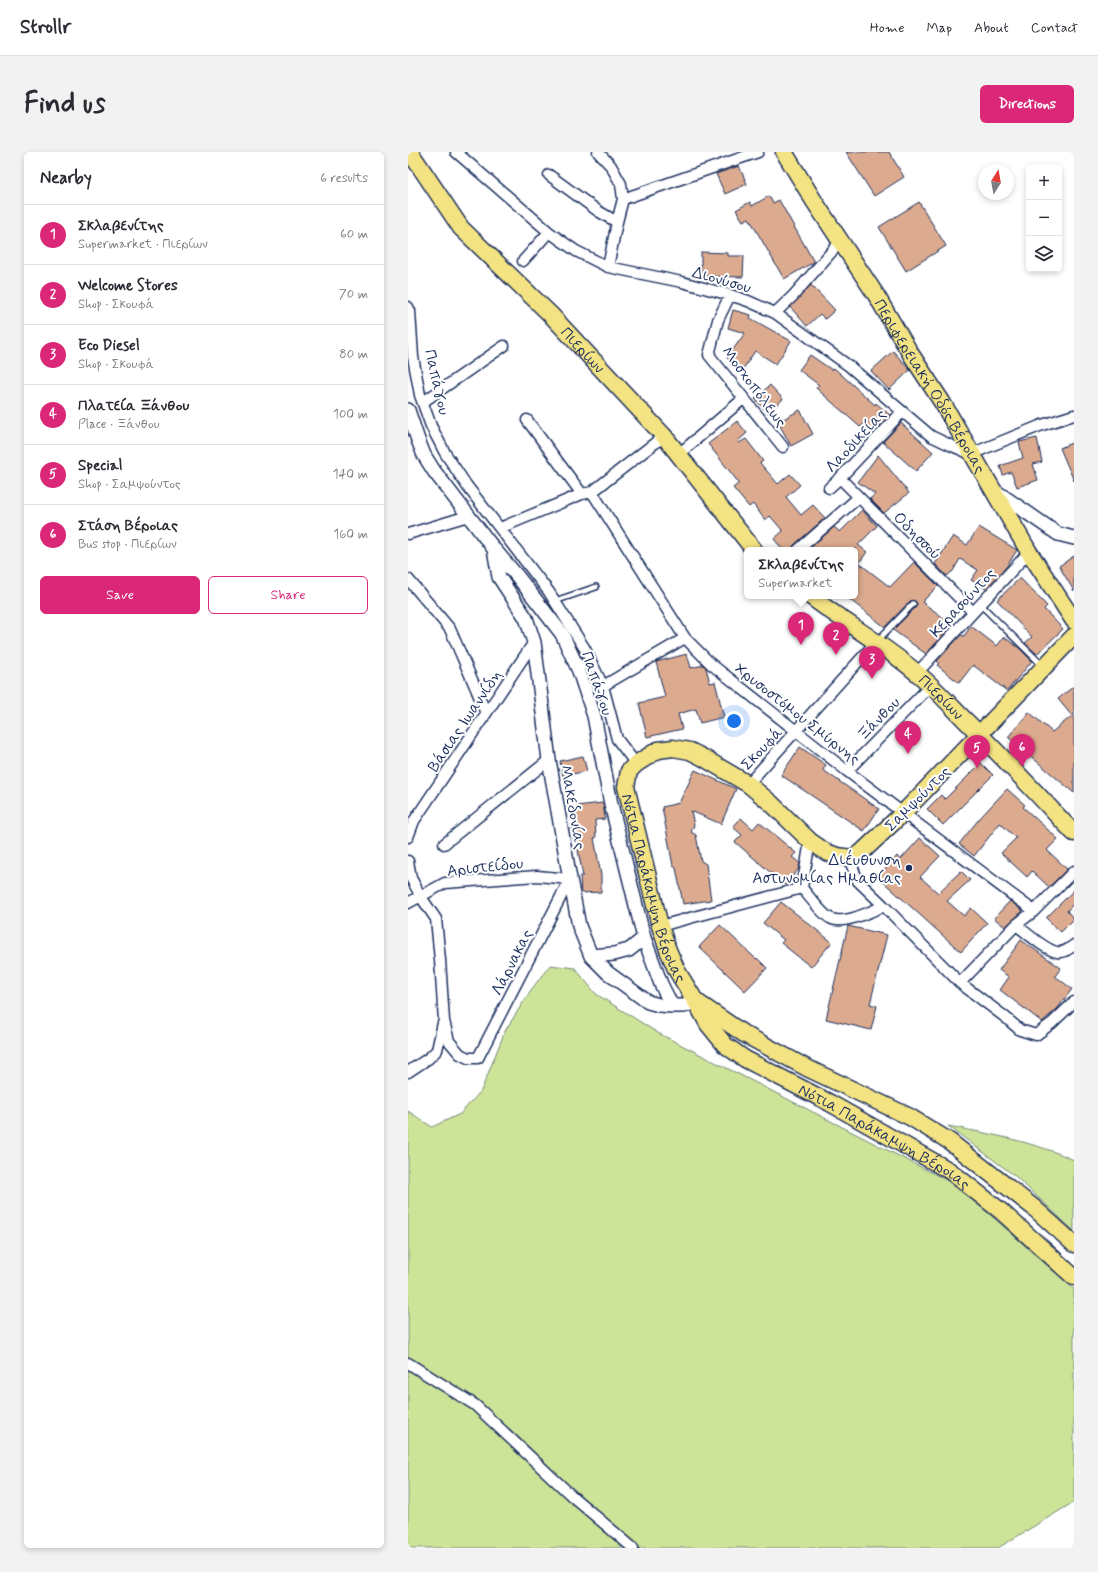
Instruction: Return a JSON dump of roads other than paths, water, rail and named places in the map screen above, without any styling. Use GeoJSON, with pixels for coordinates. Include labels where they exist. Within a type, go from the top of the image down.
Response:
{"type":"FeatureCollection","features":[{"type":"Feature","properties":{"kind":"main road","name":"Πιερίων"},"geometry":{"type":"LineString","coordinates":[[410,152],[461,228],[551,315],[664,436],[752,547]]}},
{"type":"Feature","properties":{"kind":"main road","name":"Περιφερειακή Οδός Βέροιας"},"geometry":{"type":"LineString","coordinates":[[784,152],[814,201],[876,295],[912,356],[942,402],[1029,552],[1074,621]]}},
{"type":"Feature","properties":{"kind":"main road","name":"Πιερίων"},"geometry":{"type":"LineString","coordinates":[[814,599],[876,642],[931,685],[1074,833]]}},
{"type":"Feature","properties":{"kind":"main road"},"geometry":{"type":"LineString","coordinates":[[980,734],[1074,636]]}},
{"type":"Feature","properties":{"kind":"main road","name":"Σαμψούντος"},"geometry":{"type":"LineString","coordinates":[[851,858],[861,853],[903,813],[980,734]]}},
{"type":"Feature","properties":{"kind":"main road","name":"Νότια Παράκαμψη Βέροιας"},"geometry":{"type":"LineString","coordinates":[[851,858],[837,856],[826,852],[810,841],[772,804],[748,784],[690,751],[680,749],[658,750],[636,764],[629,771],[626,787],[660,926],[668,950],[677,971],[708,1024],[725,1045],[745,1059],[830,1103],[950,1171],[1002,1212],[1074,1277]]}},
{"type":"Feature","properties":{"kind":"main road","name":"Νότια Παράκαμψη Βέροιας"},"geometry":{"type":"LineString","coordinates":[[696,1002],[744,1034],[807,1068],[910,1117],[949,1141],[1033,1207],[1074,1244]]}},
{"type":"Feature","properties":{"kind":"street","name":"Διονύσου"},"geometry":{"type":"LineString","coordinates":[[456,152],[549,232],[576,251],[608,267],[682,282],[730,295],[775,313],[849,366],[931,436],[971,454]]}},
{"type":"Feature","properties":{"kind":"street"},"geometry":{"type":"LineString","coordinates":[[598,152],[611,166],[621,184],[623,199],[608,267]]}},
{"type":"Feature","properties":{"kind":"street"},"geometry":{"type":"LineString","coordinates":[[623,199],[758,152]]}},
{"type":"Feature","properties":{"kind":"street"},"geometry":{"type":"LineString","coordinates":[[549,175],[598,211],[617,222]]}},
{"type":"Feature","properties":{"kind":"street"},"geometry":{"type":"LineString","coordinates":[[523,261],[549,232]]}},
{"type":"Feature","properties":{"kind":"street"},"geometry":{"type":"LineString","coordinates":[[775,313],[793,296],[841,240]]}},
{"type":"Feature","properties":{"kind":"street","name":"Μοσχοπόλεως"},"geometry":{"type":"LineString","coordinates":[[730,295],[718,320],[709,354],[783,447]]}},
{"type":"Feature","properties":{"kind":"street","name":"Παπάγου"},"geometry":{"type":"LineString","coordinates":[[408,307],[410,311],[413,357],[423,402],[431,426],[445,453],[467,486],[555,601],[585,649],[603,686],[617,738],[636,764]]}},
{"type":"Feature","properties":{"kind":"street"},"geometry":{"type":"LineString","coordinates":[[423,402],[504,346]]}},
{"type":"Feature","properties":{"kind":"street"},"geometry":{"type":"LineString","coordinates":[[679,454],[744,399]]}},
{"type":"Feature","properties":{"kind":"street","name":"Παπάγου"},"geometry":{"type":"LineString","coordinates":[[408,410],[424,455],[434,471],[494,549],[518,576],[562,634],[579,671],[594,716],[611,804],[644,938],[661,984],[672,1006]]}},
{"type":"Feature","properties":{"kind":"street","name":"Λαοδικείας"},"geometry":{"type":"LineString","coordinates":[[829,488],[902,412]]}},
{"type":"Feature","properties":{"kind":"street"},"geometry":{"type":"LineString","coordinates":[[971,454],[1042,425],[1074,415]]}},
{"type":"Feature","properties":{"kind":"street","name":"Χρυσοστόμου Σμύρνης"},"geometry":{"type":"LineString","coordinates":[[526,420],[587,493],[685,638],[711,664],[796,732],[1034,911]]}},
{"type":"Feature","properties":{"kind":"street"},"geometry":{"type":"LineString","coordinates":[[500,528],[587,493],[664,436]]}},
{"type":"Feature","properties":{"kind":"street","name":"Οδησσού"},"geometry":{"type":"LineString","coordinates":[[840,478],[973,612]]}},
{"type":"Feature","properties":{"kind":"street"},"geometry":{"type":"LineString","coordinates":[[992,489],[1058,534],[1074,538]]}},
{"type":"Feature","properties":{"kind":"street"},"geometry":{"type":"LineString","coordinates":[[801,547],[859,497]]}},
{"type":"Feature","properties":{"kind":"street"},"geometry":{"type":"LineString","coordinates":[[408,534],[468,516]]}},
{"type":"Feature","properties":{"kind":"street","name":"Μακεδονίας"},"geometry":{"type":"LineString","coordinates":[[494,549],[499,577],[526,618],[534,642],[549,760],[570,879],[579,926],[591,956],[608,973],[648,1002],[672,1006],[684,1006],[696,1002]]}},
{"type":"Feature","properties":{"kind":"street","name":"Κερασούντος"},"geometry":{"type":"LineString","coordinates":[[917,673],[1029,552]]}},
{"type":"Feature","properties":{"kind":"street"},"geometry":{"type":"LineString","coordinates":[[408,579],[450,629],[486,714]]}},
{"type":"Feature","properties":{"kind":"street"},"geometry":{"type":"LineString","coordinates":[[603,686],[685,638]]}},
{"type":"Feature","properties":{"kind":"street","name":"Βάσιας Ιωαννίδη"},"geometry":{"type":"LineString","coordinates":[[408,837],[414,821],[534,642]]}},
{"type":"Feature","properties":{"kind":"street","name":"Σκουφά"},"geometry":{"type":"LineString","coordinates":[[748,784],[876,642]]}},
{"type":"Feature","properties":{"kind":"street","name":"Ξάνθου"},"geometry":{"type":"LineString","coordinates":[[847,771],[931,685]]}},
{"type":"Feature","properties":{"kind":"street"},"geometry":{"type":"LineString","coordinates":[[444,844],[549,760]]}},
{"type":"Feature","properties":{"kind":"street"},"geometry":{"type":"LineString","coordinates":[[802,888],[810,841]]}},
{"type":"Feature","properties":{"kind":"street"},"geometry":{"type":"LineString","coordinates":[[851,858],[852,866],[858,881],[960,983],[1020,1030],[1036,1035],[1052,1023],[1074,1002]]}},
{"type":"Feature","properties":{"kind":"street"},"geometry":{"type":"LineString","coordinates":[[408,861],[411,878],[436,920],[444,1021],[437,1050],[429,1058],[408,1072]]}},
{"type":"Feature","properties":{"kind":"street"},"geometry":{"type":"LineString","coordinates":[[960,983],[1016,925],[1034,911],[1074,871]]}},
{"type":"Feature","properties":{"kind":"street","name":"Αριστείδου"},"geometry":{"type":"LineString","coordinates":[[408,903],[445,883],[537,876],[570,879]]}},
{"type":"Feature","properties":{"kind":"street","name":"Λάρνακας"},"geometry":{"type":"LineString","coordinates":[[444,1021],[449,1041],[460,1054],[468,1058],[478,1058],[570,879]]}},
{"type":"Feature","properties":{"kind":"street"},"geometry":{"type":"LineString","coordinates":[[660,926],[802,888]]}},
{"type":"Feature","properties":{"kind":"street"},"geometry":{"type":"LineString","coordinates":[[802,888],[830,919],[841,920],[854,918],[884,906]]}},
{"type":"Feature","properties":{"kind":"street"},"geometry":{"type":"LineString","coordinates":[[1016,925],[1050,950],[1057,952],[1066,951],[1074,945]]}},
{"type":"Feature","properties":{"kind":"street"},"geometry":{"type":"LineString","coordinates":[[591,956],[614,954],[629,950],[644,938]]}},
{"type":"Feature","properties":{"kind":"street"},"geometry":{"type":"LineString","coordinates":[[408,1363],[475,1405],[573,1497],[633,1548]]}},
{"type":"Feature","properties":{"kind":"lane"},"geometry":{"type":"LineString","coordinates":[[555,601],[596,587]]}},
{"type":"Feature","properties":{"kind":"lane"},"geometry":{"type":"LineString","coordinates":[[876,642],[914,604]]}},
{"type":"Feature","properties":{"kind":"lane"},"geometry":{"type":"LineString","coordinates":[[980,604],[1044,667]]}},
{"type":"Feature","properties":{"kind":"place","name":"Σκλαβενίτης"},"geometry":{"type":"Point","coordinates":[801,645]}},
{"type":"Feature","properties":{"kind":"place","name":"Welcome Stores"},"geometry":{"type":"Point","coordinates":[836,655]}},
{"type":"Feature","properties":{"kind":"place","name":"Eco Diesel"},"geometry":{"type":"Point","coordinates":[872,679]}},
{"type":"Feature","properties":{"kind":"place","name":"Πλατεία Ξάνθου"},"geometry":{"type":"Point","coordinates":[908,754]}},
{"type":"Feature","properties":{"kind":"place","name":"Στάση Βέροιας"},"geometry":{"type":"Point","coordinates":[1022,767]}},
{"type":"Feature","properties":{"kind":"place","name":"Special"},"geometry":{"type":"Point","coordinates":[977,768]}},
{"type":"Feature","properties":{"kind":"place","name":"Διέυθυνση Αστυνομίας Ημαθίας"},"geometry":{"type":"Point","coordinates":[909,868]}}]}
